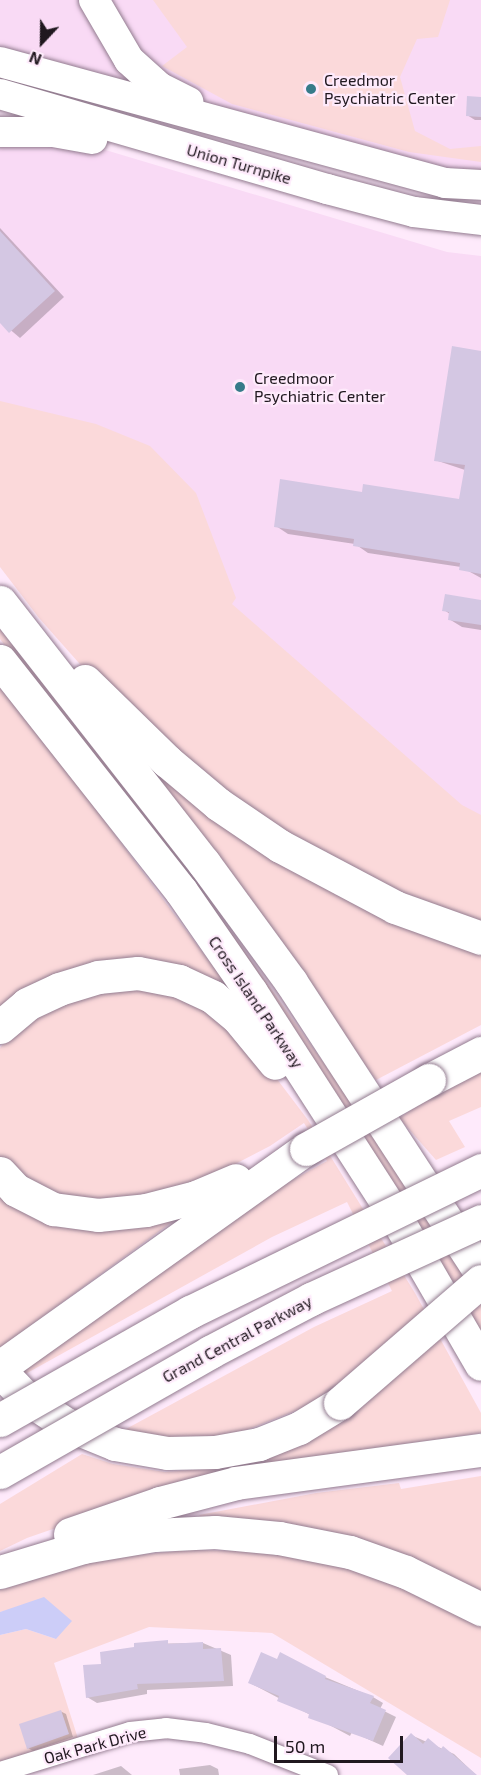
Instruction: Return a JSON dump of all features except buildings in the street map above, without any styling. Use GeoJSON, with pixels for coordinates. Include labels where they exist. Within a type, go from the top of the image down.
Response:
{"type":"FeatureCollection","features":[{"type":"Feature","properties":{"kind":"highway"},"geometry":{"type":"LineString","coordinates":[[0,587],[111,708],[218,804],[336,879],[405,911],[481,938]]}},
{"type":"Feature","properties":{"kind":"highway"},"geometry":{"type":"LineString","coordinates":[[0,602],[204,863],[291,982],[481,1273]]}},
{"type":"Feature","properties":{"kind":"highway","name":"Cross Island Parkway"},"geometry":{"type":"LineString","coordinates":[[0,661],[181,891],[394,1214],[481,1364]]}},
{"type":"Feature","properties":{"kind":"highway"},"geometry":{"type":"LineString","coordinates":[[0,1027],[27,1004],[98,977],[138,973],[179,981],[213,997],[238,1018],[394,1214]]}},
{"type":"Feature","properties":{"kind":"highway"},"geometry":{"type":"LineString","coordinates":[[481,1055],[429,1080],[203,1205],[42,1338],[0,1369],[25,1397],[66,1424],[114,1444],[167,1453],[215,1452],[259,1444],[299,1428],[340,1403],[481,1281]]}},
{"type":"Feature","properties":{"kind":"highway"},"geometry":{"type":"LineString","coordinates":[[0,1420],[190,1312],[481,1170]]}},
{"type":"Feature","properties":{"kind":"highway"},"geometry":{"type":"LineString","coordinates":[[0,1173],[16,1190],[53,1209],[98,1215],[203,1205]]}},
{"type":"Feature","properties":{"kind":"highway","name":"Grand Central Parkway"},"geometry":{"type":"LineString","coordinates":[[0,1472],[220,1347],[311,1299],[481,1221]]}},
{"type":"Feature","properties":{"kind":"highway"},"geometry":{"type":"LineString","coordinates":[[0,1563],[79,1530],[160,1503],[312,1470],[481,1449]]}},
{"type":"Feature","properties":{"kind":"highway"},"geometry":{"type":"LineString","coordinates":[[0,1572],[83,1547],[154,1535],[215,1532],[279,1538],[350,1552],[406,1572],[481,1609]]}},
{"type":"Feature","properties":{"kind":"main road"},"geometry":{"type":"LineString","coordinates":[[94,0],[129,60],[159,87],[238,128]]}},
{"type":"Feature","properties":{"kind":"main road","name":"Union Turnpike"},"geometry":{"type":"LineString","coordinates":[[0,62],[444,183],[481,185]]}},
{"type":"Feature","properties":{"kind":"main road","name":"Union Turnpike"},"geometry":{"type":"LineString","coordinates":[[0,94],[233,163],[414,212],[481,220]]}},
{"type":"Feature","properties":{"kind":"main road"},"geometry":{"type":"LineString","coordinates":[[0,132],[53,132],[233,163]]}},
{"type":"Feature","properties":{"kind":"street","name":"Oak Park Drive"},"geometry":{"type":"LineString","coordinates":[[0,1772],[130,1732],[166,1728],[206,1733],[250,1744],[328,1775]]}},
{"type":"Feature","properties":{"kind":"shaded area","name":"Creedmor Psychiatric Center"},"geometry":{"type":"Polygon","coordinates":[[[0,0],[481,0],[481,172],[427,170],[0,47],[0,0]]]}},
{"type":"Feature","properties":{"kind":"shaded area"},"geometry":{"type":"Polygon","coordinates":[[[153,0],[450,0],[438,37],[417,39],[400,77],[415,131],[450,149],[481,146],[481,162],[409,152],[232,104],[162,66],[187,47],[153,0]]]}},
{"type":"Feature","properties":{"kind":"shaded area","name":"Creedmoor Psychiatric Center"},"geometry":{"type":"Polygon","coordinates":[[[0,141],[82,143],[447,252],[481,256],[481,861],[0,519],[0,141]]]}},
{"type":"Feature","properties":{"kind":"shaded area"},"geometry":{"type":"Polygon","coordinates":[[[0,401],[96,424],[150,446],[196,493],[236,598],[232,604],[462,805],[481,815],[481,930],[373,891],[236,809],[126,716],[39,618],[0,567],[0,401]]]}},
{"type":"Feature","properties":{"kind":"shaded area"},"geometry":{"type":"Polygon","coordinates":[[[0,629],[178,857],[390,1157],[481,1305],[481,1340],[173,861],[0,639],[0,629]]]}},
{"type":"Feature","properties":{"kind":"shaded area"},"geometry":{"type":"Polygon","coordinates":[[[0,688],[72,777],[247,1012],[192,976],[0,1011],[0,688]]]}},
{"type":"Feature","properties":{"kind":"shaded area"},"geometry":{"type":"Polygon","coordinates":[[[115,721],[209,815],[313,882],[384,918],[481,948],[481,1025],[376,1080],[115,721]]]}},
{"type":"Feature","properties":{"kind":"shaded area"},"geometry":{"type":"Polygon","coordinates":[[[138,984],[201,1000],[245,1037],[308,1120],[415,1293],[481,1413],[481,1433],[350,1452],[145,1497],[27,1538],[0,1551],[0,1504],[82,1454],[113,1464],[165,1472],[218,1468],[266,1458],[311,1440],[357,1404],[295,1411],[228,1437],[163,1442],[113,1436],[314,1327],[392,1291],[347,1202],[272,1237],[20,1377],[14,1371],[256,1200],[327,1161],[304,1123],[270,1146],[185,1190],[64,1203],[9,1173],[0,1157],[0,1048],[18,1025],[70,994],[138,984]]]}},
{"type":"Feature","properties":{"kind":"shaded area"},"geometry":{"type":"Polygon","coordinates":[[[481,1065],[481,1107],[449,1121],[465,1147],[436,1160],[399,1118],[481,1065]]]}},
{"type":"Feature","properties":{"kind":"shaded area"},"geometry":{"type":"Polygon","coordinates":[[[0,1195],[176,1219],[0,1348],[0,1195]]]}},
{"type":"Feature","properties":{"kind":"shaded area"},"geometry":{"type":"Polygon","coordinates":[[[481,1476],[481,1605],[207,1525],[199,1515],[316,1493],[399,1483],[401,1489],[481,1476]]]}},
{"type":"Feature","properties":{"kind":"shaded area"},"geometry":{"type":"Polygon","coordinates":[[[189,1550],[295,1552],[376,1570],[481,1622],[481,1758],[272,1633],[149,1627],[54,1663],[80,1745],[0,1770],[0,1635],[26,1629],[56,1639],[8,1610],[0,1612],[0,1590],[105,1558],[189,1550]]]}},
{"type":"Feature","properties":{"kind":"water"},"geometry":{"type":"Polygon","coordinates":[[[44,1597],[72,1621],[56,1639],[26,1629],[0,1635],[0,1612],[44,1597]]]}},
{"type":"Feature","properties":{"kind":"place","name":"Creedmor Psychiatric Center"},"geometry":{"type":"Point","coordinates":[311,89]}},
{"type":"Feature","properties":{"kind":"place","name":"Creedmoor Psychiatric Center"},"geometry":{"type":"Point","coordinates":[240,387]}}]}
